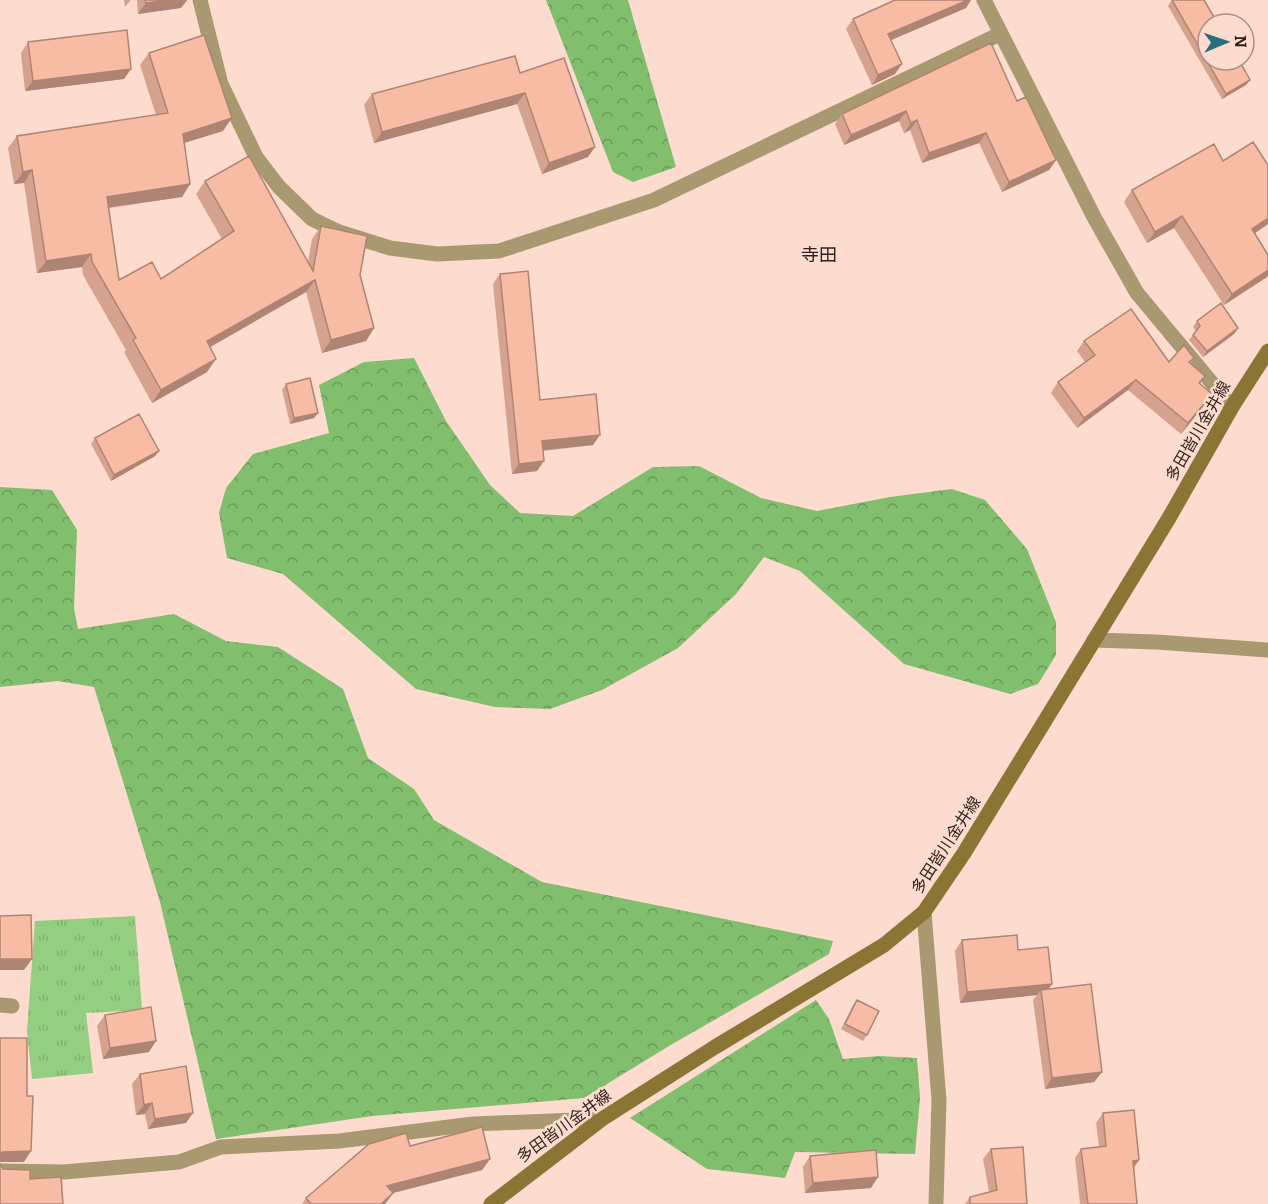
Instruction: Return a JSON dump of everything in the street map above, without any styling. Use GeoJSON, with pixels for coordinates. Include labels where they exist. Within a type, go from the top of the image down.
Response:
{"type":"FeatureCollection","features":[{"type":"Feature","properties":{"kind":"main road","name":"多田皆川金井線"},"geometry":{"type":"LineString","coordinates":[[491,1204],[602,1119],[715,1047],[884,945],[924,912],[964,853],[1169,518],[1232,407],[1268,351]]}},
{"type":"Feature","properties":{"kind":"street"},"geometry":{"type":"LineString","coordinates":[[200,0],[221,84],[256,157],[279,187],[312,219],[339,232],[390,248],[436,254],[499,251],[654,200],[1000,34]]}},
{"type":"Feature","properties":{"kind":"street"},"geometry":{"type":"LineString","coordinates":[[984,0],[1095,219],[1137,293],[1232,407]]}},
{"type":"Feature","properties":{"kind":"street"},"geometry":{"type":"LineString","coordinates":[[1094,640],[1268,650]]}},
{"type":"Feature","properties":{"kind":"street"},"geometry":{"type":"LineString","coordinates":[[924,912],[939,1100],[936,1204]]}},
{"type":"Feature","properties":{"kind":"street"},"geometry":{"type":"LineString","coordinates":[[0,1171],[64,1172],[179,1162],[221,1147],[339,1142],[473,1124],[602,1119]]}},
{"type":"Feature","properties":{"kind":"green space"},"geometry":{"type":"Polygon","coordinates":[[[546,0],[628,0],[676,167],[633,182],[613,172],[546,0]]]}},
{"type":"Feature","properties":{"kind":"green space"},"geometry":{"type":"Polygon","coordinates":[[[414,358],[446,421],[490,485],[520,513],[573,516],[653,467],[699,466],[761,498],[817,511],[890,497],[952,489],[985,500],[1027,549],[1056,622],[1056,655],[1038,684],[1010,694],[904,664],[800,571],[764,557],[736,594],[678,648],[602,690],[550,709],[495,707],[416,689],[283,574],[227,558],[219,513],[226,488],[253,454],[329,433],[319,385],[364,362],[414,358]]]}},
{"type":"Feature","properties":{"kind":"green space"},"geometry":{"type":"Polygon","coordinates":[[[0,487],[52,490],[77,530],[74,608],[78,629],[174,614],[226,641],[278,647],[343,689],[368,758],[414,789],[434,820],[542,882],[833,941],[829,954],[584,1098],[372,1116],[216,1139],[160,902],[94,687],[58,681],[0,687],[0,487]]]}},
{"type":"Feature","properties":{"kind":"green space"},"geometry":{"type":"Polygon","coordinates":[[[135,916],[142,1010],[86,1013],[93,1073],[32,1079],[27,1031],[35,921],[135,916]]]}},
{"type":"Feature","properties":{"kind":"green space"},"geometry":{"type":"Polygon","coordinates":[[[816,1000],[829,1019],[843,1059],[879,1056],[917,1058],[920,1098],[915,1154],[795,1152],[785,1178],[707,1169],[630,1118],[816,1000]]]}},
{"type":"Feature","properties":{"kind":"building"},"geometry":{"type":"Polygon","coordinates":[[[145,0],[170,0],[146,3],[145,0]]]}},
{"type":"Feature","properties":{"kind":"building"},"geometry":{"type":"Polygon","coordinates":[[[895,0],[968,0],[888,34],[902,64],[878,75],[853,19],[895,0]]]}},
{"type":"Feature","properties":{"kind":"building"},"geometry":{"type":"Polygon","coordinates":[[[1172,0],[1204,0],[1211,12],[1196,12],[1196,42],[1172,0]]]}},
{"type":"Feature","properties":{"kind":"building"},"geometry":{"type":"Polygon","coordinates":[[[127,30],[131,69],[33,81],[28,42],[127,30]]]}},
{"type":"Feature","properties":{"kind":"building"},"geometry":{"type":"Polygon","coordinates":[[[204,35],[232,118],[183,134],[190,184],[107,197],[119,280],[152,262],[161,279],[234,231],[205,181],[249,156],[313,271],[321,226],[367,236],[360,275],[374,328],[331,340],[315,280],[207,341],[216,359],[161,390],[133,340],[136,338],[92,262],[91,254],[46,261],[32,170],[23,172],[17,136],[168,113],[149,53],[204,35]]]}},
{"type":"Feature","properties":{"kind":"building"},"geometry":{"type":"Polygon","coordinates":[[[991,43],[1017,101],[1026,97],[1056,160],[1009,182],[986,133],[929,153],[917,120],[911,123],[906,111],[851,135],[842,114],[991,43]]]}},
{"type":"Feature","properties":{"kind":"building"},"geometry":{"type":"Polygon","coordinates":[[[515,56],[520,73],[564,58],[595,147],[549,163],[525,93],[382,132],[372,94],[515,56]]]}},
{"type":"Feature","properties":{"kind":"building"},"geometry":{"type":"Polygon","coordinates":[[[1213,72],[1246,72],[1250,80],[1226,94],[1213,72]]]}},
{"type":"Feature","properties":{"kind":"building"},"geometry":{"type":"Polygon","coordinates":[[[1253,142],[1268,165],[1268,218],[1252,229],[1268,255],[1268,270],[1232,294],[1182,216],[1155,232],[1132,190],[1214,144],[1223,161],[1253,142]]]}},
{"type":"Feature","properties":{"kind":"building"},"geometry":{"type":"Polygon","coordinates":[[[528,271],[540,400],[596,394],[600,435],[542,441],[544,461],[519,464],[500,274],[528,271]]]}},
{"type":"Feature","properties":{"kind":"building"},"geometry":{"type":"Polygon","coordinates":[[[1221,303],[1238,328],[1207,351],[1193,335],[1200,326],[1197,321],[1221,303]]]}},
{"type":"Feature","properties":{"kind":"building"},"geometry":{"type":"Polygon","coordinates":[[[1131,309],[1169,362],[1184,345],[1194,358],[1189,362],[1205,376],[1199,383],[1212,394],[1188,423],[1136,380],[1084,418],[1058,382],[1095,355],[1084,341],[1131,309]]]}},
{"type":"Feature","properties":{"kind":"building"},"geometry":{"type":"Polygon","coordinates":[[[310,378],[318,413],[294,418],[286,384],[310,378]]]}},
{"type":"Feature","properties":{"kind":"building"},"geometry":{"type":"Polygon","coordinates":[[[139,414],[159,451],[114,475],[95,438],[139,414]]]}},
{"type":"Feature","properties":{"kind":"building"},"geometry":{"type":"Polygon","coordinates":[[[31,915],[32,959],[0,959],[0,916],[31,915]]]}},
{"type":"Feature","properties":{"kind":"building"},"geometry":{"type":"Polygon","coordinates":[[[1017,935],[1018,950],[1048,947],[1052,984],[967,992],[962,940],[1017,935]]]}},
{"type":"Feature","properties":{"kind":"building"},"geometry":{"type":"Polygon","coordinates":[[[1091,984],[1102,1072],[1052,1078],[1041,990],[1091,984]]]}},
{"type":"Feature","properties":{"kind":"building"},"geometry":{"type":"Polygon","coordinates":[[[857,1000],[879,1011],[867,1035],[845,1024],[857,1000]]]}},
{"type":"Feature","properties":{"kind":"building"},"geometry":{"type":"Polygon","coordinates":[[[151,1007],[156,1041],[110,1048],[105,1015],[151,1007]]]}},
{"type":"Feature","properties":{"kind":"building"},"geometry":{"type":"Polygon","coordinates":[[[0,1038],[27,1038],[27,1096],[33,1096],[31,1151],[0,1154],[0,1038]]]}},
{"type":"Feature","properties":{"kind":"building"},"geometry":{"type":"Polygon","coordinates":[[[186,1066],[193,1113],[155,1119],[152,1103],[144,1105],[140,1074],[186,1066]]]}},
{"type":"Feature","properties":{"kind":"building"},"geometry":{"type":"Polygon","coordinates":[[[1134,1110],[1139,1160],[1133,1161],[1137,1204],[1088,1204],[1081,1149],[1106,1146],[1103,1113],[1134,1110]]]}},
{"type":"Feature","properties":{"kind":"building"},"geometry":{"type":"Polygon","coordinates":[[[482,1127],[490,1159],[387,1186],[393,1193],[381,1204],[311,1204],[306,1198],[369,1144],[406,1133],[410,1146],[482,1127]]]}},
{"type":"Feature","properties":{"kind":"building"},"geometry":{"type":"Polygon","coordinates":[[[1023,1147],[1027,1204],[970,1204],[970,1197],[997,1190],[991,1149],[1023,1147]]]}},
{"type":"Feature","properties":{"kind":"building"},"geometry":{"type":"Polygon","coordinates":[[[876,1150],[878,1177],[813,1183],[810,1156],[876,1150]]]}},
{"type":"Feature","properties":{"kind":"building"},"geometry":{"type":"Polygon","coordinates":[[[0,1164],[3,1169],[30,1170],[30,1179],[61,1177],[63,1204],[0,1204],[0,1164]]]}},
{"type":"Feature","properties":{"kind":"district","name":"寺田"},"geometry":{"type":"Point","coordinates":[819,255]}}]}
